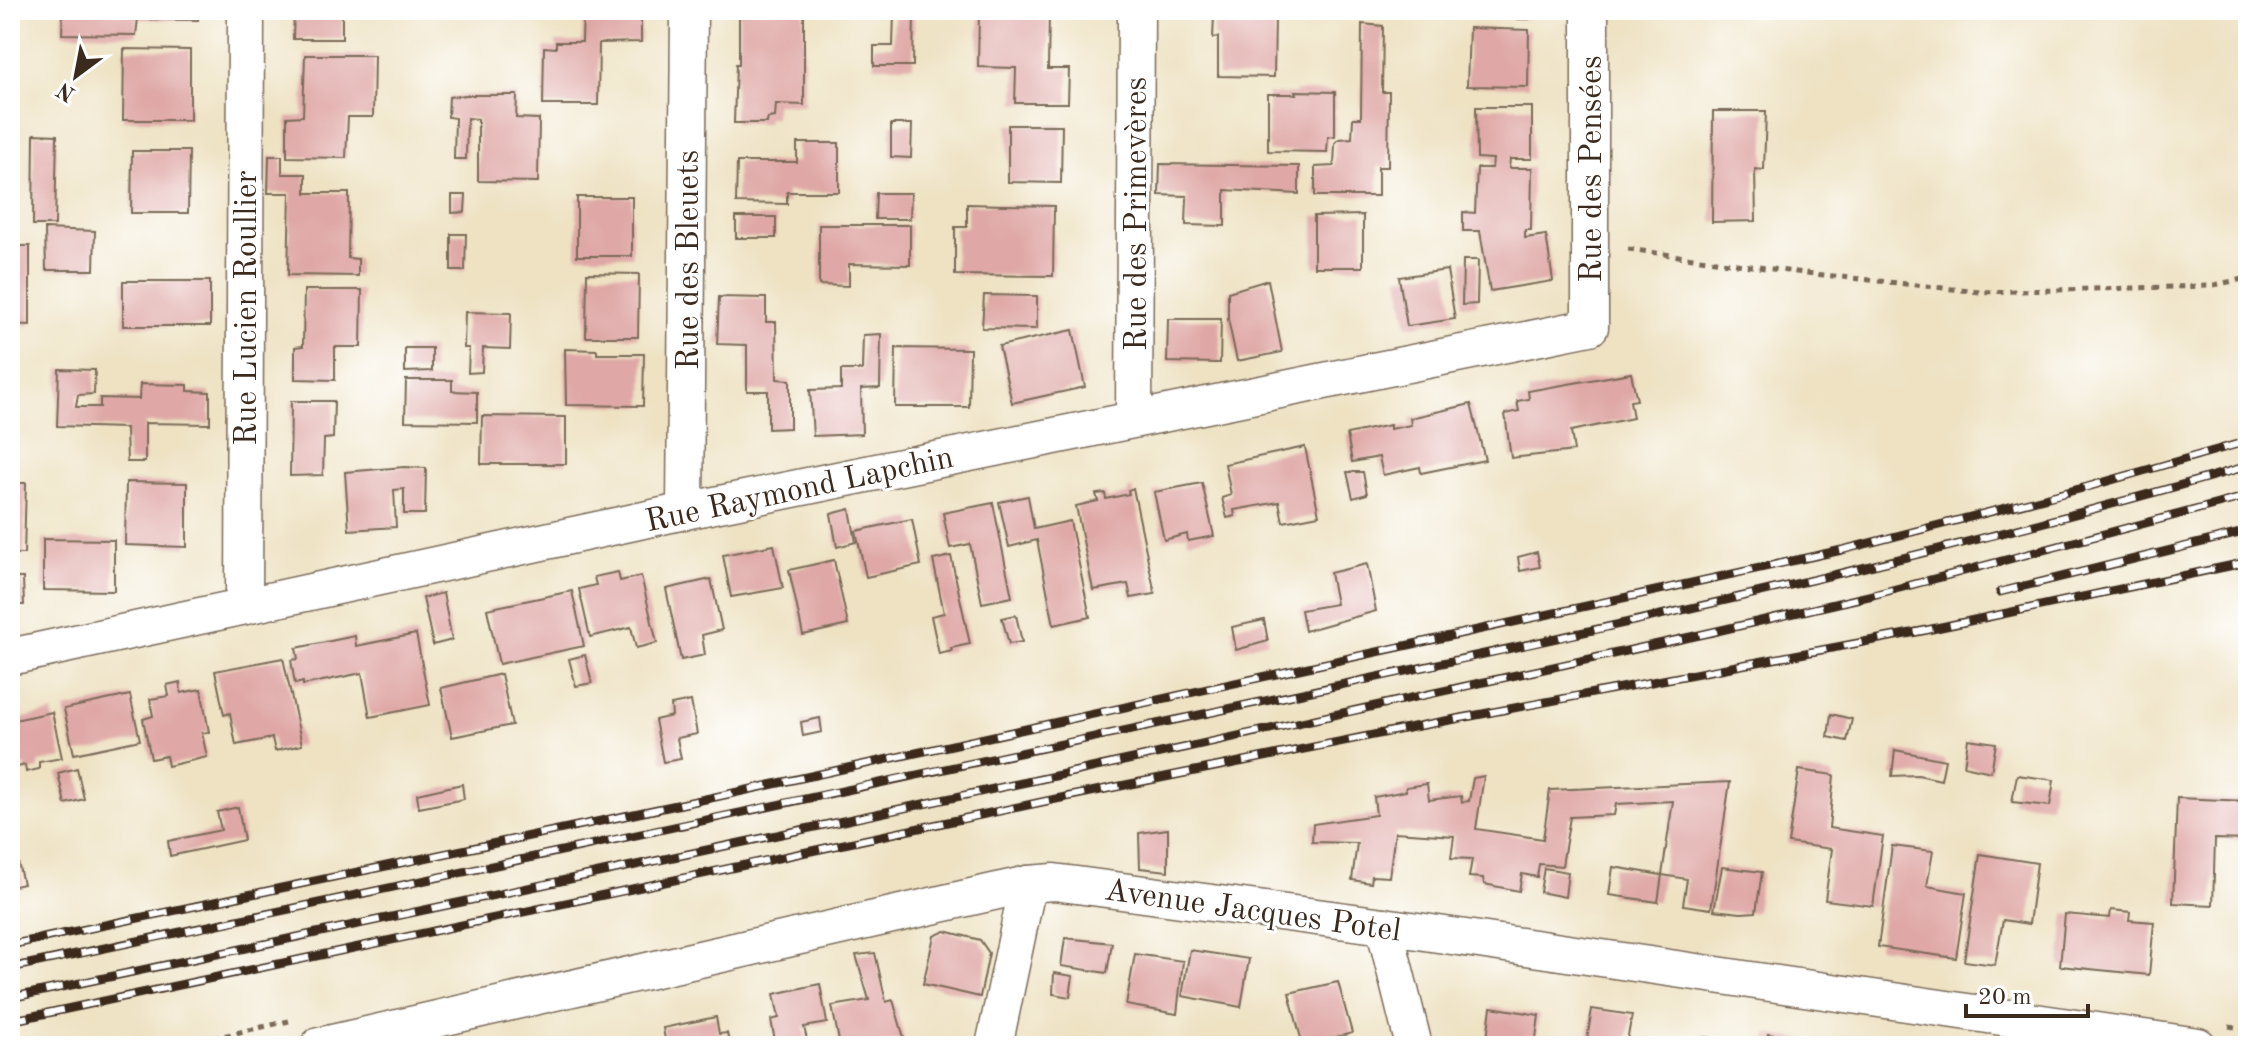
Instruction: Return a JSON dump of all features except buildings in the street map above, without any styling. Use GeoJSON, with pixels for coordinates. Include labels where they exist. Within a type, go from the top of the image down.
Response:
{"type":"FeatureCollection","features":[{"type":"Feature","properties":{"kind":"street","name":"Rue Lucien Roullier"},"geometry":{"type":"LineString","coordinates":[[244,606],[246,10]]}},
{"type":"Feature","properties":{"kind":"street","name":"Rue des Bleuets"},"geometry":{"type":"LineString","coordinates":[[685,511],[689,10]]}},
{"type":"Feature","properties":{"kind":"street","name":"Rue des Primevères"},"geometry":{"type":"LineString","coordinates":[[1134,419],[1136,10]]}},
{"type":"Feature","properties":{"kind":"street","name":"Rue des Pensées"},"geometry":{"type":"LineString","coordinates":[[1590,10],[1590,327]]}},
{"type":"Feature","properties":{"kind":"street","name":"Rue Raymond Lapchin"},"geometry":{"type":"LineString","coordinates":[[10,657],[685,511],[1590,327]]}},
{"type":"Feature","properties":{"kind":"street","name":"Avenue Jacques Potel"},"geometry":{"type":"LineString","coordinates":[[319,1046],[1028,884],[1054,882],[1384,926],[2198,1046]]}},
{"type":"Feature","properties":{"kind":"street"},"geometry":{"type":"LineString","coordinates":[[994,1046],[1028,884]]}},
{"type":"Feature","properties":{"kind":"street"},"geometry":{"type":"LineString","coordinates":[[1384,926],[1414,1046]]}},
{"type":"Feature","properties":{"kind":"path"},"geometry":{"type":"LineString","coordinates":[[1591,244],[1787,271],[1980,292],[2209,286],[2248,278]]}},
{"type":"Feature","properties":{"kind":"railway"},"geometry":{"type":"LineString","coordinates":[[10,945],[715,797],[1842,550],[2087,487],[2248,441]]}},
{"type":"Feature","properties":{"kind":"railway"},"geometry":{"type":"LineString","coordinates":[[10,968],[1679,611],[1964,543],[2248,466]]}},
{"type":"Feature","properties":{"kind":"railway"},"geometry":{"type":"LineString","coordinates":[[10,998],[1055,776],[1704,634],[1873,595],[2248,496]]}},
{"type":"Feature","properties":{"kind":"railway"},"geometry":{"type":"LineString","coordinates":[[2000,592],[2248,531]]}},
{"type":"Feature","properties":{"kind":"railway"},"geometry":{"type":"LineString","coordinates":[[10,1021],[1056,799],[1408,728],[1927,630],[2248,562]]}}]}
